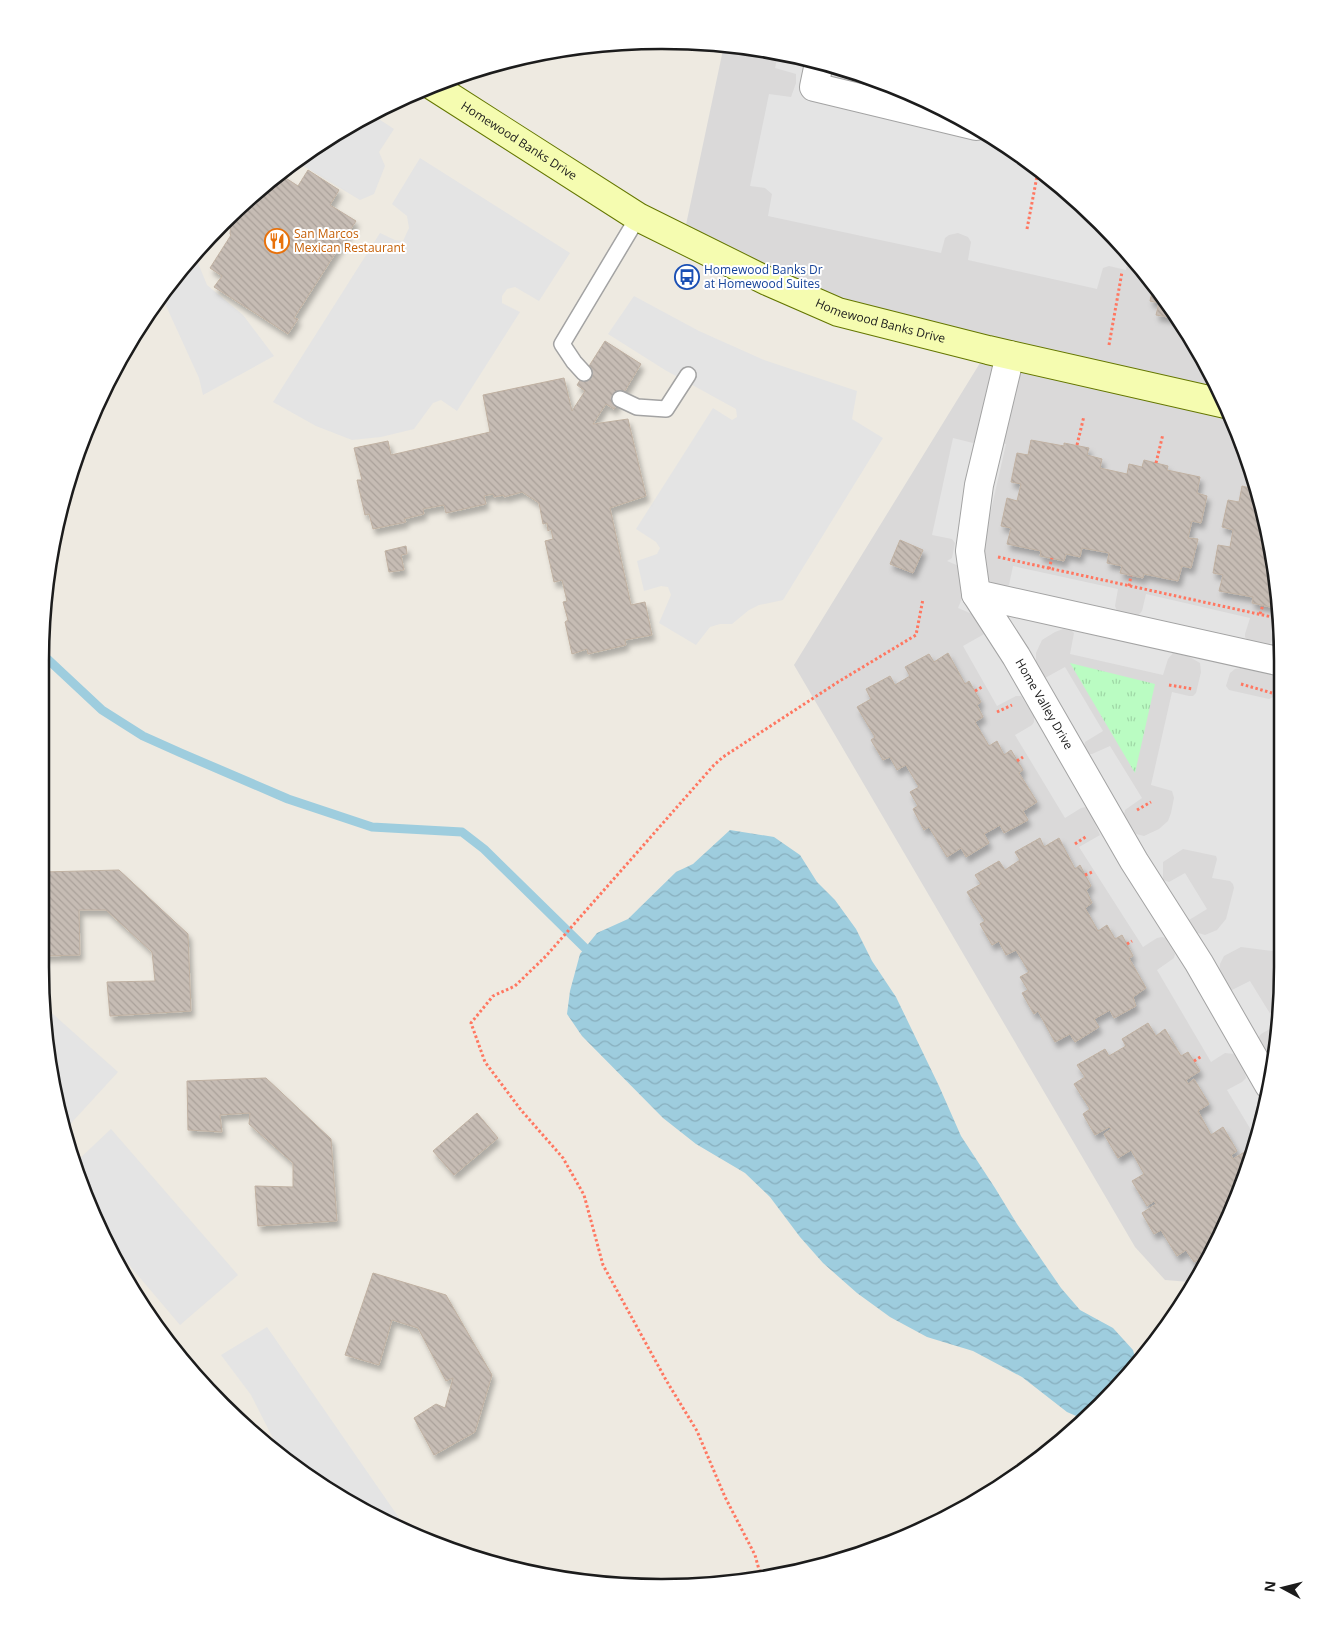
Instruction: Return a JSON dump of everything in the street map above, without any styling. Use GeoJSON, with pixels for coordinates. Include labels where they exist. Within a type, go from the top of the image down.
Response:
{"type":"FeatureCollection","features":[{"type":"Feature","properties":{"kind":"street"},"geometry":{"type":"LineString","coordinates":[[818,69],[814,87],[945,119]]}},
{"type":"Feature","properties":{"kind":"street","name":"Homewood Banks Drive"},"geometry":{"type":"LineString","coordinates":[[440,90],[638,217],[767,281],[838,312],[1010,355],[1216,402]]}},
{"type":"Feature","properties":{"kind":"street"},"geometry":{"type":"LineString","coordinates":[[1010,355],[979,485],[970,551],[976,594],[1274,660]]}},
{"type":"Feature","properties":{"kind":"street","name":"Home Valley Drive"},"geometry":{"type":"LineString","coordinates":[[976,594],[1016,656],[1129,854],[1199,963],[1264,1076]]}},
{"type":"Feature","properties":{"kind":"lane"},"geometry":{"type":"LineString","coordinates":[[584,373],[562,344],[638,217]]}},
{"type":"Feature","properties":{"kind":"lane"},"geometry":{"type":"LineString","coordinates":[[620,399],[637,407],[666,409],[688,375]]}},
{"type":"Feature","properties":{"kind":"path"},"geometry":{"type":"LineString","coordinates":[[1027,229],[1037,177]]}},
{"type":"Feature","properties":{"kind":"path"},"geometry":{"type":"LineString","coordinates":[[1109,345],[1122,272]]}},
{"type":"Feature","properties":{"kind":"path"},"geometry":{"type":"LineString","coordinates":[[1077,445],[1084,416]]}},
{"type":"Feature","properties":{"kind":"path"},"geometry":{"type":"LineString","coordinates":[[1156,463],[1163,434]]}},
{"type":"Feature","properties":{"kind":"path"},"geometry":{"type":"LineString","coordinates":[[996,557],[1273,617]]}},
{"type":"Feature","properties":{"kind":"path"},"geometry":{"type":"LineString","coordinates":[[1049,568],[1052,558]]}},
{"type":"Feature","properties":{"kind":"path"},"geometry":{"type":"LineString","coordinates":[[1129,586],[1131,576]]}},
{"type":"Feature","properties":{"kind":"path"},"geometry":{"type":"LineString","coordinates":[[759,1571],[755,1555],[725,1497],[696,1431],[603,1265],[584,1195],[563,1158],[521,1110],[485,1062],[470,1023],[494,996],[515,986],[551,951],[723,757],[838,682],[916,635],[923,598]]}},
{"type":"Feature","properties":{"kind":"path"},"geometry":{"type":"LineString","coordinates":[[1260,614],[1263,605]]}},
{"type":"Feature","properties":{"kind":"path"},"geometry":{"type":"LineString","coordinates":[[1233,682],[1272,693]]}},
{"type":"Feature","properties":{"kind":"path"},"geometry":{"type":"LineString","coordinates":[[1169,685],[1192,689]]}},
{"type":"Feature","properties":{"kind":"path"},"geometry":{"type":"LineString","coordinates":[[975,692],[982,687]]}},
{"type":"Feature","properties":{"kind":"path"},"geometry":{"type":"LineString","coordinates":[[1017,761],[1024,757]]}},
{"type":"Feature","properties":{"kind":"path"},"geometry":{"type":"LineString","coordinates":[[1129,814],[1151,802]]}},
{"type":"Feature","properties":{"kind":"path"},"geometry":{"type":"LineString","coordinates":[[1086,875],[1092,872]]}},
{"type":"Feature","properties":{"kind":"path"},"geometry":{"type":"LineString","coordinates":[[1127,944],[1132,941]]}},
{"type":"Feature","properties":{"kind":"path"},"geometry":{"type":"LineString","coordinates":[[1194,1061],[1202,1056]]}},
{"type":"Feature","properties":{"kind":"shaded area"},"geometry":{"type":"Polygon","coordinates":[[[722,52],[781,61],[820,70],[896,95],[933,112],[1002,152],[1035,175],[1095,228],[1148,288],[1192,355],[1211,390],[1228,427],[1253,503],[1269,582],[1273,621],[1273,1007],[1262,1086],[1242,1163],[1228,1201],[1211,1238],[1187,1282],[1165,1280],[1135,1247],[794,665],[988,350],[838,312],[683,239],[722,52]]]}},
{"type":"Feature","properties":{"kind":"shaded area"},"geometry":{"type":"Polygon","coordinates":[[[777,60],[842,77],[846,81],[854,84],[862,83],[896,95],[968,131],[1035,175],[1066,201],[1122,257],[1127,263],[1126,270],[1109,266],[1103,268],[1097,289],[968,260],[971,242],[968,237],[958,233],[945,238],[941,253],[768,216],[772,194],[765,188],[750,186],[769,94],[791,97],[796,83],[796,74],[775,68],[777,60]]]}},
{"type":"Feature","properties":{"kind":"shaded area"},"geometry":{"type":"Polygon","coordinates":[[[378,119],[394,129],[379,152],[385,166],[374,194],[360,200],[302,165],[378,119]]]}},
{"type":"Feature","properties":{"kind":"shaded area"},"geometry":{"type":"Polygon","coordinates":[[[420,158],[570,253],[539,301],[515,287],[507,289],[502,296],[502,303],[520,312],[457,411],[441,400],[433,403],[414,429],[381,437],[352,440],[316,426],[273,402],[380,233],[395,240],[403,241],[409,228],[407,216],[392,204],[420,158]]]}},
{"type":"Feature","properties":{"kind":"shaded area"},"geometry":{"type":"Polygon","coordinates":[[[197,261],[207,285],[243,315],[274,356],[203,395],[199,378],[165,303],[197,261]]]}},
{"type":"Feature","properties":{"kind":"shaded area"},"geometry":{"type":"Polygon","coordinates":[[[634,296],[699,331],[764,360],[857,391],[852,419],[883,438],[783,600],[759,605],[749,610],[732,624],[720,624],[710,627],[696,645],[659,623],[671,595],[668,587],[661,586],[644,591],[637,561],[657,554],[660,548],[656,542],[636,529],[713,408],[732,420],[737,417],[736,409],[665,370],[608,334],[634,296]]]}},
{"type":"Feature","properties":{"kind":"shaded area"},"geometry":{"type":"Polygon","coordinates":[[[953,438],[973,443],[978,439],[1006,444],[982,550],[984,573],[990,581],[997,586],[1004,587],[1009,585],[1013,566],[1118,589],[1115,606],[1120,614],[1137,617],[1142,611],[1146,594],[1250,618],[1245,634],[1248,641],[1266,645],[1270,644],[1273,637],[1274,676],[1241,668],[1235,669],[1230,673],[1226,686],[1229,690],[1269,699],[1274,697],[1274,946],[1273,951],[1241,947],[1224,956],[1220,964],[1219,975],[1227,989],[1232,990],[1250,981],[1272,1017],[1271,1028],[1258,1038],[1267,1056],[1251,1131],[1227,1090],[1246,1078],[1245,1072],[1234,1054],[1225,1053],[1211,1062],[1157,970],[1174,958],[1175,954],[1166,938],[1157,938],[1143,947],[1079,847],[1100,835],[1089,809],[1086,807],[1081,808],[1065,818],[1015,735],[1032,725],[1034,716],[1021,696],[1016,696],[997,706],[963,646],[986,633],[986,620],[958,608],[970,579],[966,569],[947,561],[952,558],[955,543],[952,539],[932,535],[953,438]],[[1063,629],[1042,640],[1036,653],[1036,664],[1040,674],[1045,678],[1065,667],[1103,731],[1085,742],[1084,749],[1087,754],[1092,754],[1110,746],[1142,798],[1125,810],[1124,815],[1136,834],[1144,836],[1159,829],[1168,821],[1171,813],[1174,798],[1172,791],[1151,785],[1172,692],[1189,696],[1193,696],[1196,693],[1201,672],[1200,663],[1188,656],[1173,653],[1168,659],[1163,675],[1070,654],[1074,633],[1071,630],[1063,629]],[[1183,849],[1163,862],[1163,880],[1169,882],[1185,873],[1207,909],[1189,920],[1189,924],[1195,932],[1205,935],[1217,930],[1226,919],[1234,888],[1233,884],[1230,881],[1212,878],[1217,859],[1216,856],[1183,849]]]}},
{"type":"Feature","properties":{"kind":"shaded area"},"geometry":{"type":"Polygon","coordinates":[[[51,1012],[118,1072],[70,1124],[54,1046],[51,1012]]]}},
{"type":"Feature","properties":{"kind":"shaded area"},"geometry":{"type":"Polygon","coordinates":[[[111,1129],[238,1275],[180,1325],[122,1257],[95,1201],[80,1159],[111,1129]]]}},
{"type":"Feature","properties":{"kind":"shaded area"},"geometry":{"type":"Polygon","coordinates":[[[267,1327],[401,1521],[355,1497],[321,1476],[275,1442],[251,1395],[221,1355],[267,1327]]]}},
{"type":"Feature","properties":{"kind":"green space"},"geometry":{"type":"Polygon","coordinates":[[[1070,663],[1155,684],[1135,773],[1070,663]]]}},
{"type":"Feature","properties":{"kind":"water"},"geometry":{"type":"Polygon","coordinates":[[[730,830],[774,837],[800,855],[817,882],[835,900],[856,929],[872,961],[896,997],[961,1136],[1017,1224],[1061,1288],[1080,1310],[1113,1328],[1133,1350],[1135,1356],[1095,1400],[1077,1416],[1067,1412],[1022,1377],[973,1351],[927,1337],[890,1317],[857,1293],[823,1263],[800,1237],[770,1197],[745,1173],[696,1144],[663,1118],[582,1036],[567,1014],[570,991],[580,954],[597,933],[628,919],[676,872],[693,864],[730,830]]]}},
{"type":"Feature","properties":{"kind":"building"},"geometry":{"type":"Polygon","coordinates":[[[308,170],[339,190],[330,205],[356,221],[294,318],[298,319],[288,334],[214,287],[222,276],[210,268],[231,235],[231,225],[285,178],[298,186],[308,170]]]}},
{"type":"Feature","properties":{"kind":"building"},"geometry":{"type":"Polygon","coordinates":[[[1152,293],[1158,303],[1150,301],[1152,293]]]}},
{"type":"Feature","properties":{"kind":"building"},"geometry":{"type":"Polygon","coordinates":[[[1159,304],[1168,317],[1156,315],[1159,304]]]}},
{"type":"Feature","properties":{"kind":"building"},"geometry":{"type":"Polygon","coordinates":[[[605,341],[641,364],[614,409],[606,404],[593,424],[628,419],[646,496],[610,508],[631,605],[645,602],[652,635],[625,640],[626,645],[588,654],[587,649],[572,654],[565,622],[568,620],[563,602],[567,601],[562,580],[554,582],[545,541],[553,539],[551,529],[548,531],[547,523],[543,524],[539,503],[522,492],[504,497],[504,495],[494,497],[493,494],[484,496],[486,504],[446,513],[444,505],[423,509],[424,514],[404,519],[406,522],[373,529],[369,514],[365,515],[357,480],[362,480],[354,448],[388,441],[391,455],[490,432],[483,395],[564,378],[572,411],[585,391],[577,385],[605,341]]]}},
{"type":"Feature","properties":{"kind":"building"},"geometry":{"type":"Polygon","coordinates":[[[1031,440],[1064,446],[1064,443],[1089,448],[1087,455],[1102,459],[1100,468],[1127,474],[1129,464],[1142,467],[1144,460],[1168,466],[1167,470],[1200,477],[1197,493],[1207,496],[1201,523],[1192,521],[1188,538],[1198,539],[1191,568],[1182,566],[1178,581],[1144,574],[1143,578],[1120,573],[1122,566],[1107,563],[1109,553],[1082,548],[1080,557],[1066,554],[1064,561],[1040,556],[1041,551],[1007,544],[1011,528],[1001,526],[1007,498],[1017,501],[1021,484],[1011,482],[1017,453],[1028,455],[1031,440]]]}},
{"type":"Feature","properties":{"kind":"building"},"geometry":{"type":"Polygon","coordinates":[[[1242,486],[1249,488],[1262,542],[1272,607],[1252,603],[1253,597],[1219,591],[1223,575],[1213,573],[1218,545],[1230,547],[1233,530],[1222,527],[1228,500],[1239,502],[1242,486]]]}},
{"type":"Feature","properties":{"kind":"building"},"geometry":{"type":"Polygon","coordinates":[[[900,540],[923,550],[913,573],[890,564],[900,540]]]}},
{"type":"Feature","properties":{"kind":"building"},"geometry":{"type":"Polygon","coordinates":[[[406,546],[407,554],[401,555],[404,570],[389,572],[385,551],[406,546]]]}},
{"type":"Feature","properties":{"kind":"building"},"geometry":{"type":"Polygon","coordinates":[[[948,653],[965,684],[969,681],[981,702],[977,705],[983,717],[975,722],[989,746],[997,741],[1004,755],[1011,750],[1023,770],[1019,773],[1037,802],[1023,811],[1028,820],[1004,833],[1000,825],[984,834],[989,843],[966,857],[961,848],[947,857],[929,827],[924,830],[913,809],[918,806],[910,792],[919,787],[906,765],[897,770],[890,757],[883,760],[871,740],[875,737],[857,707],[871,699],[866,689],[890,676],[895,685],[910,676],[905,667],[929,654],[934,662],[948,653]]]}},
{"type":"Feature","properties":{"kind":"building"},"geometry":{"type":"Polygon","coordinates":[[[1040,838],[1044,847],[1059,838],[1075,869],[1080,865],[1091,886],[1086,890],[1092,903],[1085,908],[1098,931],[1107,925],[1115,939],[1122,935],[1133,956],[1129,958],[1146,988],[1133,997],[1136,1006],[1114,1018],[1110,1010],[1094,1019],[1099,1027],[1075,1042],[1070,1034],[1055,1042],[1038,1011],[1034,1014],[1022,993],[1028,990],[1020,977],[1029,972],[1016,950],[1006,955],[999,941],[992,945],[980,924],[985,921],[967,892],[981,884],[975,875],[999,861],[1005,870],[1020,860],[1015,852],[1040,838]]]}},
{"type":"Feature","properties":{"kind":"building"},"geometry":{"type":"Polygon","coordinates":[[[119,870],[188,934],[191,1011],[110,1016],[107,982],[155,981],[152,952],[106,910],[79,910],[80,955],[49,956],[49,872],[119,870]]]}},
{"type":"Feature","properties":{"kind":"building"},"geometry":{"type":"Polygon","coordinates":[[[1148,1023],[1156,1036],[1165,1029],[1181,1056],[1188,1052],[1200,1071],[1186,1080],[1188,1084],[1194,1079],[1209,1104],[1198,1111],[1211,1135],[1223,1127],[1237,1151],[1231,1155],[1233,1159],[1245,1151],[1228,1201],[1211,1238],[1200,1259],[1194,1262],[1186,1250],[1177,1256],[1161,1230],[1154,1234],[1142,1213],[1156,1204],[1154,1201],[1147,1206],[1132,1181],[1144,1174],[1131,1150],[1118,1158],[1104,1134],[1111,1129],[1109,1127],[1095,1135],[1083,1114],[1090,1109],[1074,1084],[1085,1077],[1077,1065],[1105,1049],[1109,1056],[1126,1046],[1122,1039],[1148,1023]]]}},
{"type":"Feature","properties":{"kind":"building"},"geometry":{"type":"Polygon","coordinates":[[[266,1078],[331,1139],[337,1221],[258,1226],[255,1186],[293,1187],[293,1163],[249,1124],[250,1113],[220,1115],[222,1132],[188,1130],[187,1081],[266,1078]]]}},
{"type":"Feature","properties":{"kind":"building"},"geometry":{"type":"Polygon","coordinates":[[[477,1113],[498,1138],[454,1175],[433,1151],[477,1113]]]}},
{"type":"Feature","properties":{"kind":"building"},"geometry":{"type":"Polygon","coordinates":[[[373,1273],[446,1295],[492,1375],[475,1432],[434,1455],[414,1418],[436,1404],[445,1408],[453,1378],[446,1381],[418,1328],[392,1320],[379,1365],[345,1355],[373,1273]]]}},
{"type":"Feature","properties":{"kind":"waterway"},"geometry":{"type":"LineString","coordinates":[[49,661],[102,710],[143,736],[288,799],[372,827],[462,832],[484,849],[585,948]]}},
{"type":"Feature","properties":{"kind":"place","name":"San Marcos Mexican Restaurant"},"geometry":{"type":"Point","coordinates":[277,241]}},
{"type":"Feature","properties":{"kind":"place","name":"Homewood Banks Dr at Homewood Suites"},"geometry":{"type":"Point","coordinates":[687,277]}}]}
